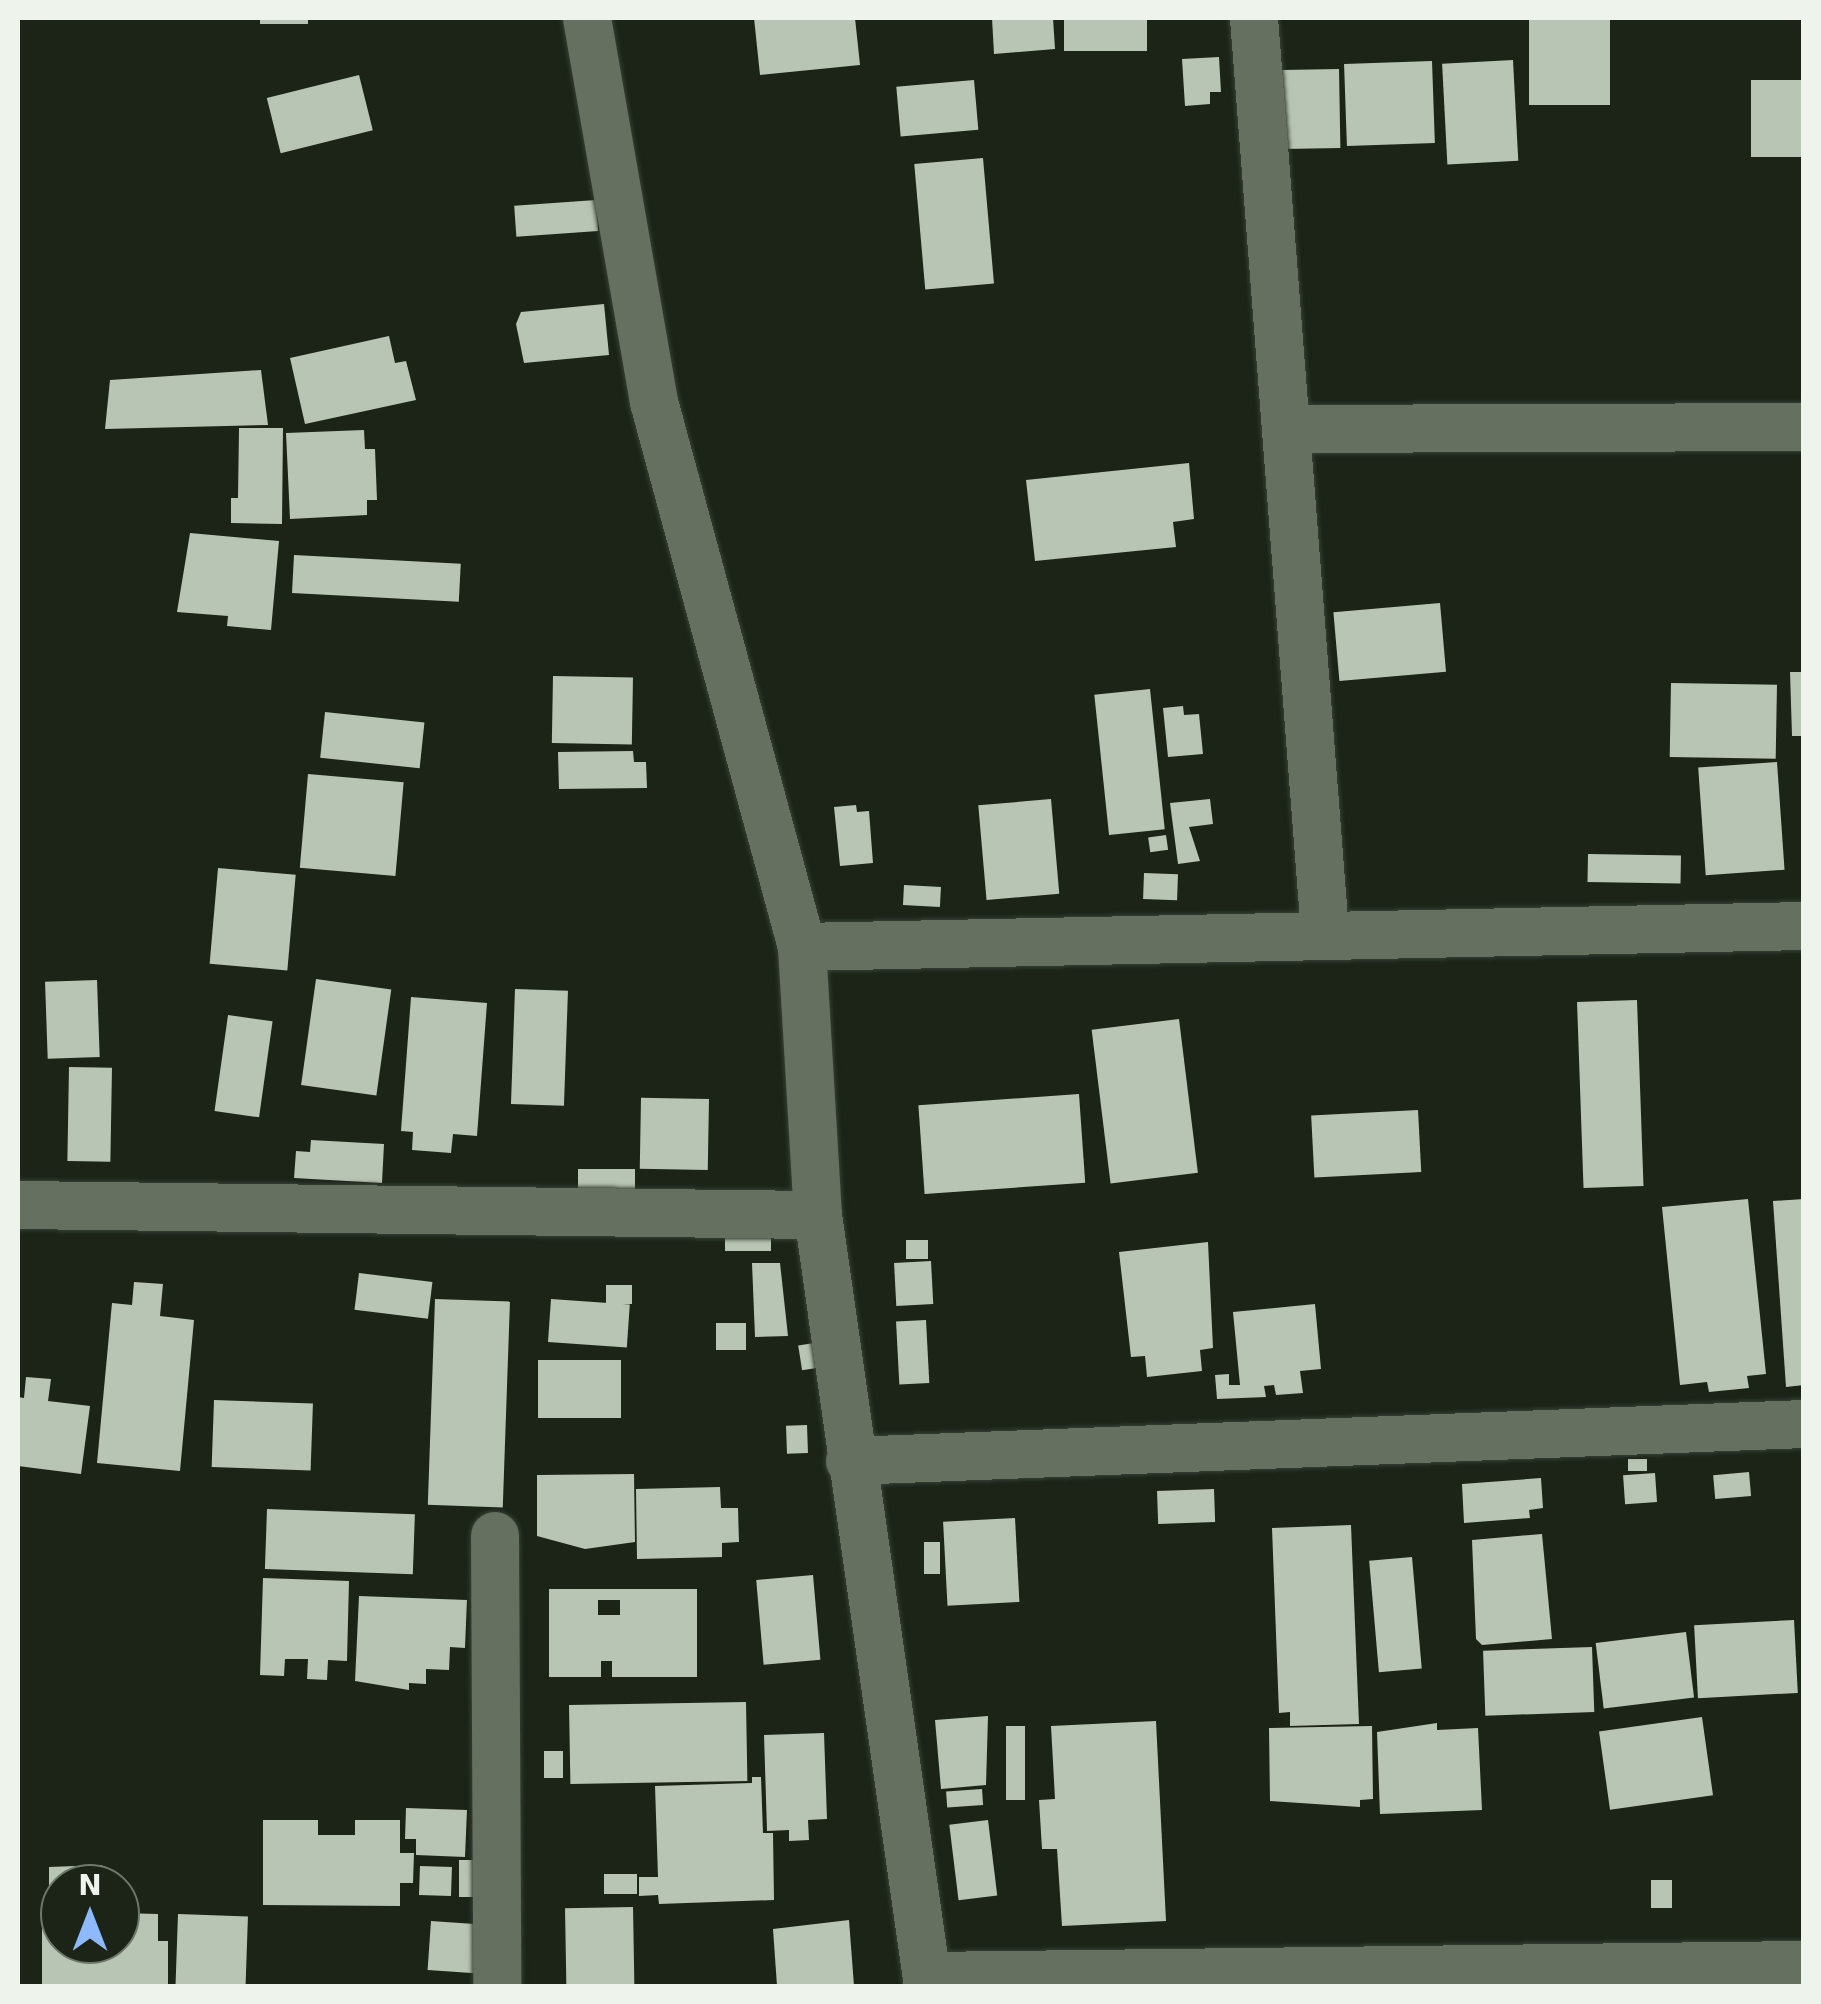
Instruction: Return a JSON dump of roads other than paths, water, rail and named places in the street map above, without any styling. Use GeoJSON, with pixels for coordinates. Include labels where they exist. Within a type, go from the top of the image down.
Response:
{"type":"FeatureCollection","features":[{"type":"Feature","properties":{"kind":"street"},"geometry":{"type":"LineString","coordinates":[[587,18],[654,402],[802,947],[818,1214],[850,1461],[927,1981],[1804,1965]]}},
{"type":"Feature","properties":{"kind":"street"},"geometry":{"type":"LineString","coordinates":[[1254,18],[1325,932]]}},
{"type":"Feature","properties":{"kind":"street"},"geometry":{"type":"LineString","coordinates":[[1286,429],[1804,427]]}},
{"type":"Feature","properties":{"kind":"street"},"geometry":{"type":"LineString","coordinates":[[802,947],[1325,932],[1804,926]]}},
{"type":"Feature","properties":{"kind":"street"},"geometry":{"type":"LineString","coordinates":[[18,1205],[818,1214]]}},
{"type":"Feature","properties":{"kind":"street"},"geometry":{"type":"LineString","coordinates":[[850,1461],[1804,1424]]}},
{"type":"Feature","properties":{"kind":"street"},"geometry":{"type":"LineString","coordinates":[[495,1536],[497,1986]]}}]}
